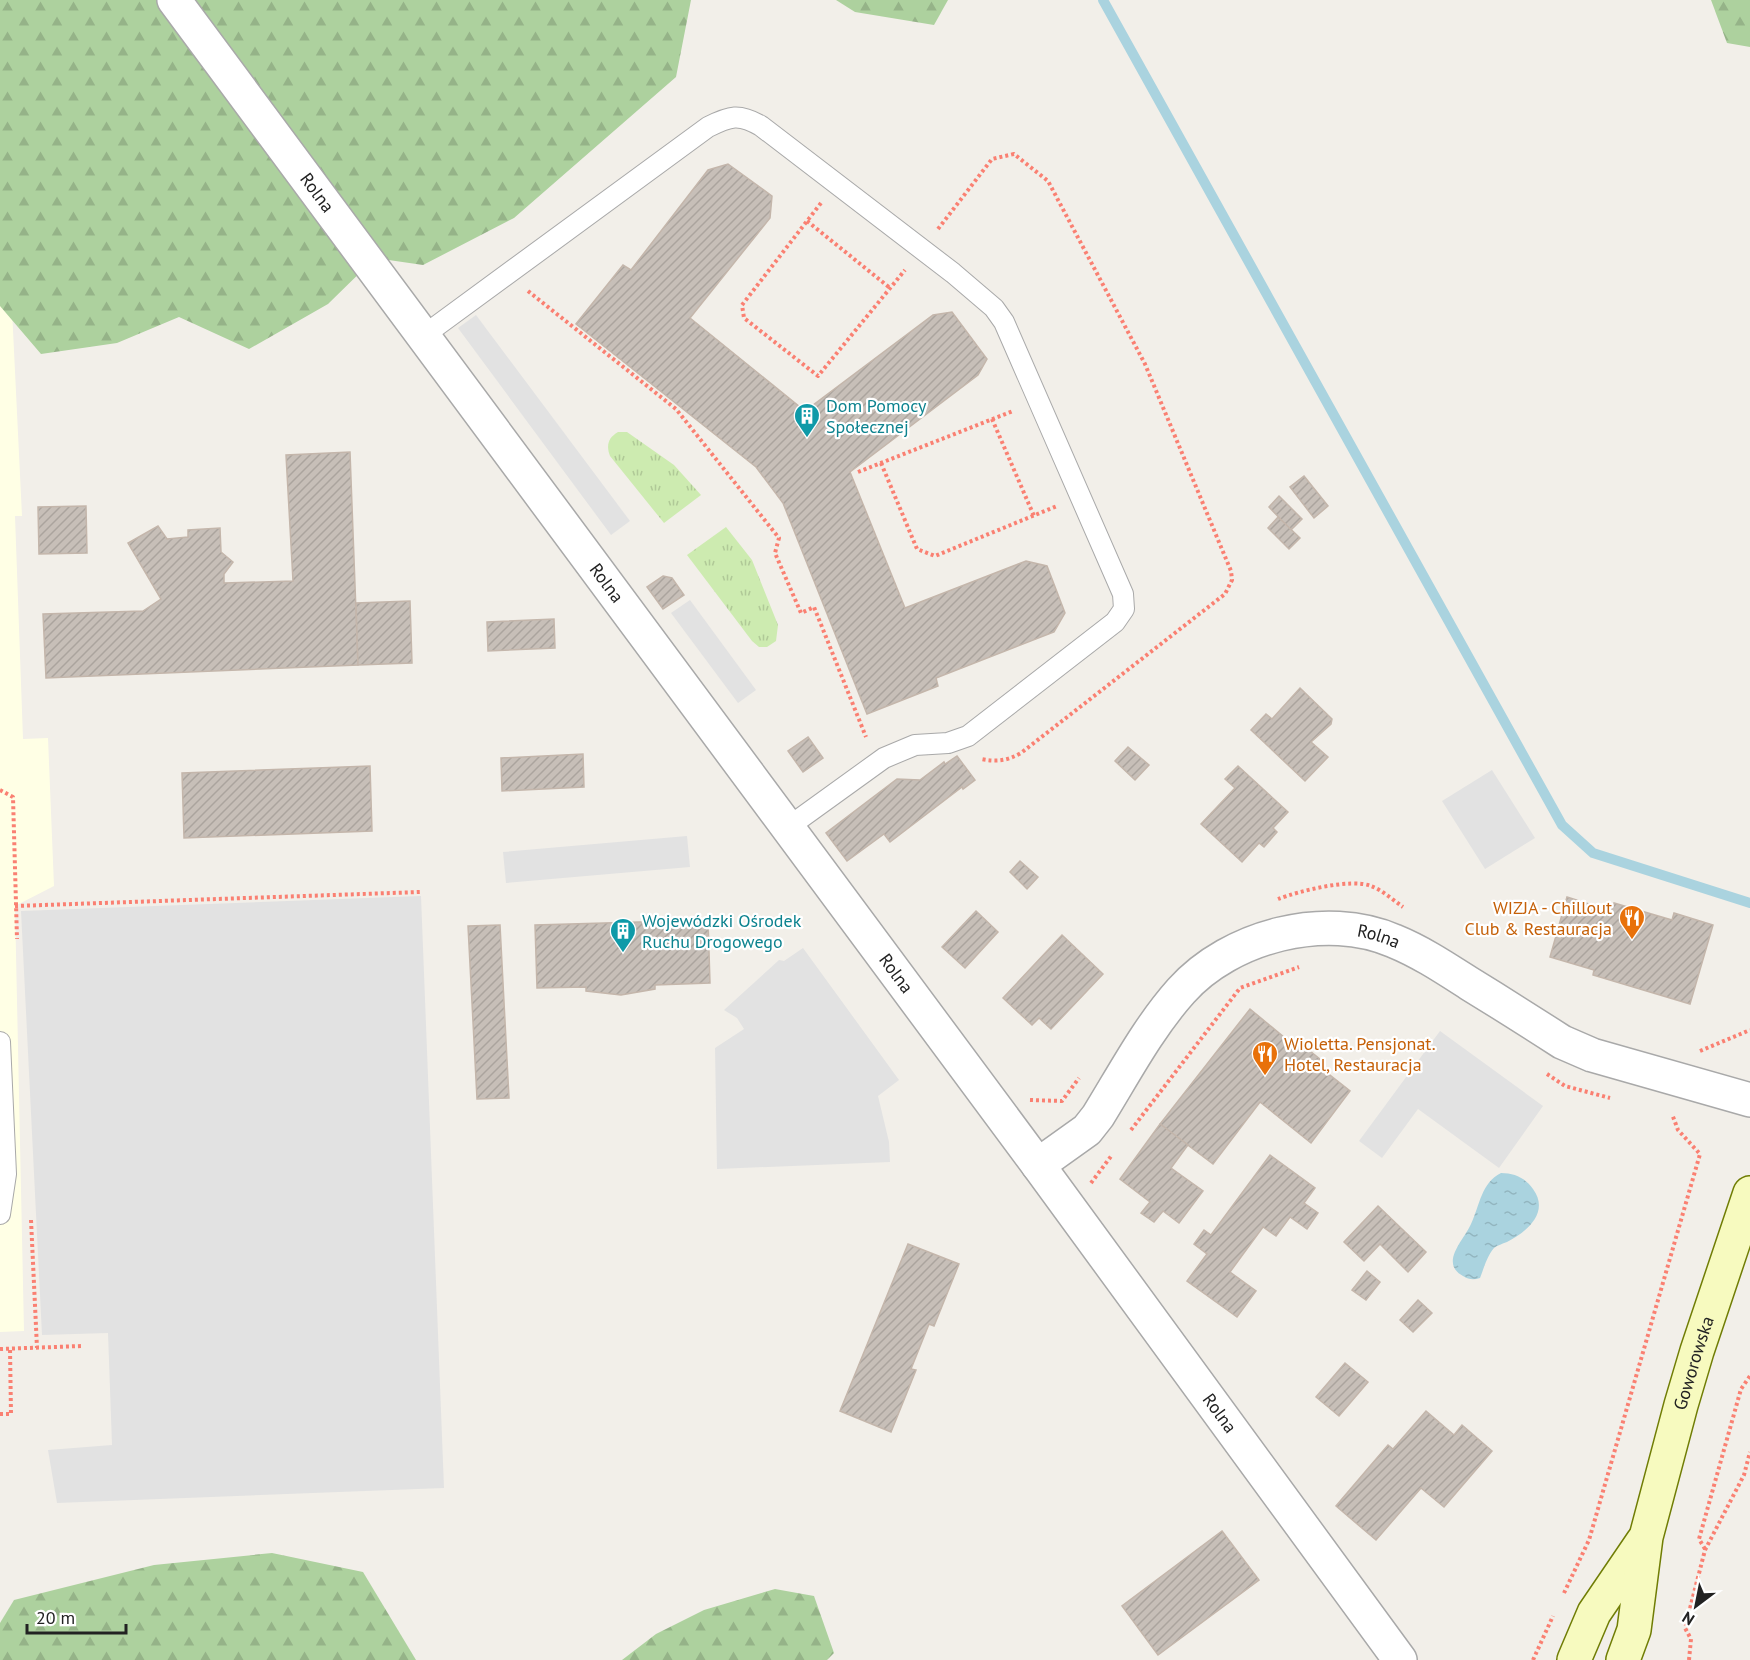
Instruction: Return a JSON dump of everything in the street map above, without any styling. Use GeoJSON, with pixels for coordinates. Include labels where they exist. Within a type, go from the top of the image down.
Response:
{"type":"FeatureCollection","features":[{"type":"Feature","properties":{"kind":"main road","name":"Goworowska"},"geometry":{"type":"LineString","coordinates":[[1623,1660],[1634,1630],[1646,1537],[1697,1351],[1750,1193]]}},
{"type":"Feature","properties":{"kind":"main road","name":"Goworowska"},"geometry":{"type":"LineString","coordinates":[[1574,1660],[1594,1613],[1646,1537]]}},
{"type":"Feature","properties":{"kind":"street","name":"Rolna"},"geometry":{"type":"LineString","coordinates":[[174,0],[1038,1165],[1400,1660]]}},
{"type":"Feature","properties":{"kind":"street","name":"Rolna"},"geometry":{"type":"LineString","coordinates":[[1038,1165],[1087,1130],[1167,1008],[1182,989],[1200,973],[1238,948],[1257,940],[1312,929],[1365,933],[1393,940],[1452,972],[1562,1042],[1582,1051],[1750,1100]]}},
{"type":"Feature","properties":{"kind":"lane"},"geometry":{"type":"LineString","coordinates":[[423,336],[708,127],[734,116],[748,118],[953,273],[994,309],[1004,322],[1123,594],[1124,609],[1114,622],[968,736],[948,743],[915,745],[892,754],[788,828]]}},
{"type":"Feature","properties":{"kind":"lane"},"geometry":{"type":"LineString","coordinates":[[0,1042],[6,1174],[0,1214]]}},
{"type":"Feature","properties":{"kind":"path"},"geometry":{"type":"LineString","coordinates":[[807,221],[890,288]]}},
{"type":"Feature","properties":{"kind":"path"},"geometry":{"type":"LineString","coordinates":[[508,275],[676,409],[779,538],[775,553],[801,613],[814,607],[877,763]]}},
{"type":"Feature","properties":{"kind":"path"},"geometry":{"type":"LineString","coordinates":[[858,472],[1038,401]]}},
{"type":"Feature","properties":{"kind":"path"},"geometry":{"type":"LineString","coordinates":[[992,419],[1034,516]]}},
{"type":"Feature","properties":{"kind":"path"},"geometry":{"type":"LineString","coordinates":[[881,464],[917,549],[935,556],[1080,497]]}},
{"type":"Feature","properties":{"kind":"path"},"geometry":{"type":"LineString","coordinates":[[0,790],[13,797],[17,939]]}},
{"type":"Feature","properties":{"kind":"path"},"geometry":{"type":"LineString","coordinates":[[1268,902],[1300,891],[1340,885],[1370,885],[1411,912]]}},
{"type":"Feature","properties":{"kind":"path"},"geometry":{"type":"LineString","coordinates":[[15,906],[420,892]]}},
{"type":"Feature","properties":{"kind":"path"},"geometry":{"type":"LineString","coordinates":[[1127,1136],[1240,988],[1304,965]]}},
{"type":"Feature","properties":{"kind":"path"},"geometry":{"type":"LineString","coordinates":[[1545,1073],[1565,1086],[1617,1100]]}},
{"type":"Feature","properties":{"kind":"path"},"geometry":{"type":"LineString","coordinates":[[1025,1100],[1062,1101],[1081,1076]]}},
{"type":"Feature","properties":{"kind":"path"},"geometry":{"type":"LineString","coordinates":[[1561,1600],[1589,1540],[1700,1154],[1678,1130],[1674,1114],[1662,1111]]}},
{"type":"Feature","properties":{"kind":"path"},"geometry":{"type":"LineString","coordinates":[[1089,1186],[1114,1152]]}},
{"type":"Feature","properties":{"kind":"path"},"geometry":{"type":"LineString","coordinates":[[31,1220],[37,1348]]}},
{"type":"Feature","properties":{"kind":"path"},"geometry":{"type":"LineString","coordinates":[[0,1349],[82,1346]]}},
{"type":"Feature","properties":{"kind":"path"},"geometry":{"type":"LineString","coordinates":[[0,1414],[11,1414],[10,1348]]}},
{"type":"Feature","properties":{"kind":"path"},"geometry":{"type":"LineString","coordinates":[[1705,1550],[1699,1539],[1741,1389],[1750,1376]]}},
{"type":"Feature","properties":{"kind":"path"},"geometry":{"type":"LineString","coordinates":[[1689,1660],[1691,1639],[1685,1628],[1705,1550],[1744,1475],[1750,1452]]}},
{"type":"Feature","properties":{"kind":"path"},"geometry":{"type":"LineString","coordinates":[[1533,1660],[1556,1610]]}},
{"type":"Feature","properties":{"kind":"shaded area"},"geometry":{"type":"Polygon","coordinates":[[[10,268],[22,516],[15,516],[23,739],[48,738],[54,886],[15,906],[24,1331],[0,1332],[0,269],[10,268]]]}},
{"type":"Feature","properties":{"kind":"shaded area"},"geometry":{"type":"Polygon","coordinates":[[[476,315],[630,521],[611,535],[458,328],[476,315]]]}},
{"type":"Feature","properties":{"kind":"shaded area"},"geometry":{"type":"Polygon","coordinates":[[[690,600],[756,690],[738,703],[671,613],[690,600]]]}},
{"type":"Feature","properties":{"kind":"shaded area"},"geometry":{"type":"Polygon","coordinates":[[[1492,770],[1535,838],[1485,869],[1442,801],[1492,770]]]}},
{"type":"Feature","properties":{"kind":"shaded area"},"geometry":{"type":"Polygon","coordinates":[[[687,836],[690,867],[506,883],[503,852],[687,836]]]}},
{"type":"Feature","properties":{"kind":"shaded area"},"geometry":{"type":"Polygon","coordinates":[[[421,896],[444,1488],[57,1503],[48,1450],[112,1445],[108,1333],[42,1335],[21,911],[421,896]]]}},
{"type":"Feature","properties":{"kind":"shaded area"},"geometry":{"type":"Polygon","coordinates":[[[803,948],[899,1080],[878,1096],[889,1142],[890,1162],[717,1169],[715,1048],[744,1029],[737,1018],[724,1010],[779,960],[784,961],[803,948]]]}},
{"type":"Feature","properties":{"kind":"shaded area"},"geometry":{"type":"Polygon","coordinates":[[[1440,1031],[1543,1106],[1499,1168],[1418,1109],[1382,1158],[1359,1141],[1440,1031]]]}},
{"type":"Feature","properties":{"kind":"green space"},"geometry":{"type":"Polygon","coordinates":[[[0,0],[691,0],[676,77],[514,218],[423,265],[375,258],[328,304],[249,349],[179,317],[117,343],[41,354],[0,306],[0,0]]]}},
{"type":"Feature","properties":{"kind":"green space"},"geometry":{"type":"Polygon","coordinates":[[[836,0],[948,0],[934,25],[855,12],[836,0]]]}},
{"type":"Feature","properties":{"kind":"green space"},"geometry":{"type":"Polygon","coordinates":[[[1711,0],[1750,0],[1750,47],[1727,43],[1711,0]]]}},
{"type":"Feature","properties":{"kind":"green space"},"geometry":{"type":"Polygon","coordinates":[[[618,432],[627,432],[674,465],[701,495],[664,523],[610,456],[609,442],[618,432]]]}},
{"type":"Feature","properties":{"kind":"green space"},"geometry":{"type":"Polygon","coordinates":[[[726,527],[752,560],[778,625],[776,641],[767,647],[759,647],[752,641],[687,555],[726,527]]]}},
{"type":"Feature","properties":{"kind":"green space"},"geometry":{"type":"Polygon","coordinates":[[[272,1553],[363,1572],[416,1660],[0,1660],[0,1623],[14,1600],[154,1565],[272,1553]]]}},
{"type":"Feature","properties":{"kind":"green space"},"geometry":{"type":"Polygon","coordinates":[[[775,1589],[814,1596],[834,1653],[827,1660],[622,1660],[656,1634],[704,1610],[775,1589]]]}},
{"type":"Feature","properties":{"kind":"water"},"geometry":{"type":"Polygon","coordinates":[[[1501,1173],[1519,1177],[1530,1185],[1538,1197],[1538,1213],[1522,1233],[1494,1248],[1480,1278],[1467,1278],[1456,1271],[1453,1265],[1455,1251],[1471,1224],[1485,1189],[1494,1177],[1501,1173]]]}},
{"type":"Feature","properties":{"kind":"building","name":"Dom Pomocy Społecznej"},"geometry":{"type":"Polygon","coordinates":[[[728,164],[772,196],[770,218],[690,318],[805,411],[933,315],[952,312],[987,359],[978,375],[850,472],[905,608],[1026,561],[1047,566],[1065,613],[1054,632],[936,678],[938,686],[867,714],[783,503],[756,467],[576,324],[623,265],[631,270],[708,170],[728,164]]]}},
{"type":"Feature","properties":{"kind":"building"},"geometry":{"type":"Polygon","coordinates":[[[350,452],[358,665],[46,678],[43,614],[143,611],[161,599],[128,543],[158,526],[167,539],[188,537],[188,530],[220,528],[221,552],[233,562],[224,574],[224,583],[293,581],[286,455],[350,452]]]}},
{"type":"Feature","properties":{"kind":"building"},"geometry":{"type":"Polygon","coordinates":[[[1304,476],[1328,506],[1314,518],[1290,487],[1304,476]]]}},
{"type":"Feature","properties":{"kind":"building"},"geometry":{"type":"Polygon","coordinates":[[[1279,496],[1302,519],[1291,530],[1269,507],[1279,496]]]}},
{"type":"Feature","properties":{"kind":"building"},"geometry":{"type":"Polygon","coordinates":[[[86,506],[87,553],[39,554],[38,507],[86,506]]]}},
{"type":"Feature","properties":{"kind":"building"},"geometry":{"type":"Polygon","coordinates":[[[1278,517],[1300,538],[1289,549],[1268,528],[1278,517]]]}},
{"type":"Feature","properties":{"kind":"building"},"geometry":{"type":"Polygon","coordinates":[[[663,576],[672,578],[684,595],[663,609],[647,587],[663,576]]]}},
{"type":"Feature","properties":{"kind":"building"},"geometry":{"type":"Polygon","coordinates":[[[410,601],[412,663],[358,665],[356,603],[410,601]]]}},
{"type":"Feature","properties":{"kind":"building"},"geometry":{"type":"Polygon","coordinates":[[[554,619],[555,648],[488,651],[487,622],[554,619]]]}},
{"type":"Feature","properties":{"kind":"building"},"geometry":{"type":"Polygon","coordinates":[[[1300,688],[1332,719],[1331,724],[1311,742],[1328,757],[1305,781],[1251,730],[1266,714],[1272,719],[1300,688]]]}},
{"type":"Feature","properties":{"kind":"building"},"geometry":{"type":"Polygon","coordinates":[[[808,737],[823,758],[803,772],[788,751],[808,737]]]}},
{"type":"Feature","properties":{"kind":"building"},"geometry":{"type":"Polygon","coordinates":[[[1128,747],[1149,765],[1135,780],[1115,761],[1128,747]]]}},
{"type":"Feature","properties":{"kind":"building"},"geometry":{"type":"Polygon","coordinates":[[[583,754],[584,787],[502,791],[501,758],[583,754]]]}},
{"type":"Feature","properties":{"kind":"building"},"geometry":{"type":"Polygon","coordinates":[[[957,756],[975,780],[963,789],[962,787],[890,842],[884,834],[847,861],[826,833],[897,779],[920,780],[944,762],[945,764],[957,756]]]}},
{"type":"Feature","properties":{"kind":"building"},"geometry":{"type":"Polygon","coordinates":[[[370,766],[372,831],[184,838],[182,773],[370,766]]]}},
{"type":"Feature","properties":{"kind":"building"},"geometry":{"type":"Polygon","coordinates":[[[1238,766],[1288,812],[1273,828],[1277,832],[1264,847],[1259,843],[1242,862],[1201,824],[1235,788],[1225,779],[1238,766]]]}},
{"type":"Feature","properties":{"kind":"building"},"geometry":{"type":"Polygon","coordinates":[[[1020,861],[1038,877],[1027,889],[1010,872],[1020,861]]]}},
{"type":"Feature","properties":{"kind":"building","name":"WIZJA - Chillout Club & Restauracja"},"geometry":{"type":"Polygon","coordinates":[[[1567,897],[1611,911],[1614,903],[1672,920],[1674,913],[1713,925],[1690,1004],[1593,975],[1594,970],[1550,957],[1567,897]]]}},
{"type":"Feature","properties":{"kind":"building"},"geometry":{"type":"Polygon","coordinates":[[[976,911],[998,932],[965,968],[942,947],[976,911]]]}},
{"type":"Feature","properties":{"kind":"building","name":"Wojewódzki Ośrodek Ruchu Drogowego"},"geometry":{"type":"Polygon","coordinates":[[[708,920],[710,983],[655,985],[655,989],[621,995],[586,991],[586,987],[537,988],[535,925],[708,920]]]}},
{"type":"Feature","properties":{"kind":"building"},"geometry":{"type":"Polygon","coordinates":[[[500,925],[509,1098],[477,1099],[468,926],[500,925]]]}},
{"type":"Feature","properties":{"kind":"building"},"geometry":{"type":"Polygon","coordinates":[[[1062,935],[1103,974],[1051,1029],[1039,1018],[1032,1025],[1003,998],[1062,935]]]}},
{"type":"Feature","properties":{"kind":"building","name":"Wioletta. Pensjonat. Hotel, Restauracja"},"geometry":{"type":"Polygon","coordinates":[[[1250,1009],[1296,1047],[1300,1043],[1320,1059],[1316,1064],[1350,1091],[1311,1143],[1260,1102],[1213,1164],[1160,1124],[1250,1009]]]}},
{"type":"Feature","properties":{"kind":"building"},"geometry":{"type":"Polygon","coordinates":[[[1160,1124],[1188,1145],[1171,1168],[1203,1191],[1179,1223],[1163,1211],[1154,1222],[1141,1213],[1150,1202],[1120,1179],[1160,1124]]]}},
{"type":"Feature","properties":{"kind":"building"},"geometry":{"type":"Polygon","coordinates":[[[1270,1155],[1315,1188],[1304,1203],[1318,1213],[1307,1229],[1290,1217],[1276,1236],[1263,1227],[1230,1272],[1256,1291],[1237,1317],[1187,1281],[1207,1254],[1194,1244],[1204,1230],[1211,1235],[1270,1155]]]}},
{"type":"Feature","properties":{"kind":"building"},"geometry":{"type":"Polygon","coordinates":[[[1378,1206],[1426,1252],[1408,1272],[1380,1244],[1364,1261],[1344,1242],[1378,1206]]]}},
{"type":"Feature","properties":{"kind":"building"},"geometry":{"type":"Polygon","coordinates":[[[908,1244],[959,1264],[934,1326],[929,1324],[911,1369],[916,1370],[891,1432],[840,1411],[908,1244]]]}},
{"type":"Feature","properties":{"kind":"building"},"geometry":{"type":"Polygon","coordinates":[[[1367,1271],[1380,1282],[1366,1300],[1352,1290],[1367,1271]]]}},
{"type":"Feature","properties":{"kind":"building"},"geometry":{"type":"Polygon","coordinates":[[[1418,1300],[1432,1313],[1413,1332],[1400,1320],[1418,1300]]]}},
{"type":"Feature","properties":{"kind":"building"},"geometry":{"type":"Polygon","coordinates":[[[1345,1363],[1368,1382],[1339,1416],[1316,1397],[1345,1363]]]}},
{"type":"Feature","properties":{"kind":"building"},"geometry":{"type":"Polygon","coordinates":[[[1426,1411],[1454,1435],[1462,1425],[1492,1451],[1444,1507],[1421,1488],[1376,1540],[1336,1506],[1388,1445],[1393,1449],[1426,1411]]]}},
{"type":"Feature","properties":{"kind":"building"},"geometry":{"type":"Polygon","coordinates":[[[1222,1531],[1259,1580],[1158,1655],[1122,1606],[1222,1531]]]}},
{"type":"Feature","properties":{"kind":"waterway"},"geometry":{"type":"LineString","coordinates":[[1103,0],[1562,825],[1593,853],[1750,903]]}},
{"type":"Feature","properties":{"kind":"place","name":"Dom Pomocy Społecznej"},"geometry":{"type":"Point","coordinates":[807,439]}},
{"type":"Feature","properties":{"kind":"place","name":"WIZJA - Chillout Club & Restauracja"},"geometry":{"type":"Point","coordinates":[1632,941]}},
{"type":"Feature","properties":{"kind":"place","name":"Wojewódzki Ośrodek Ruchu Drogowego"},"geometry":{"type":"Point","coordinates":[623,954]}},
{"type":"Feature","properties":{"kind":"place","name":"Wioletta. Pensjonat. Hotel, Restauracja"},"geometry":{"type":"Point","coordinates":[1265,1077]}}]}
